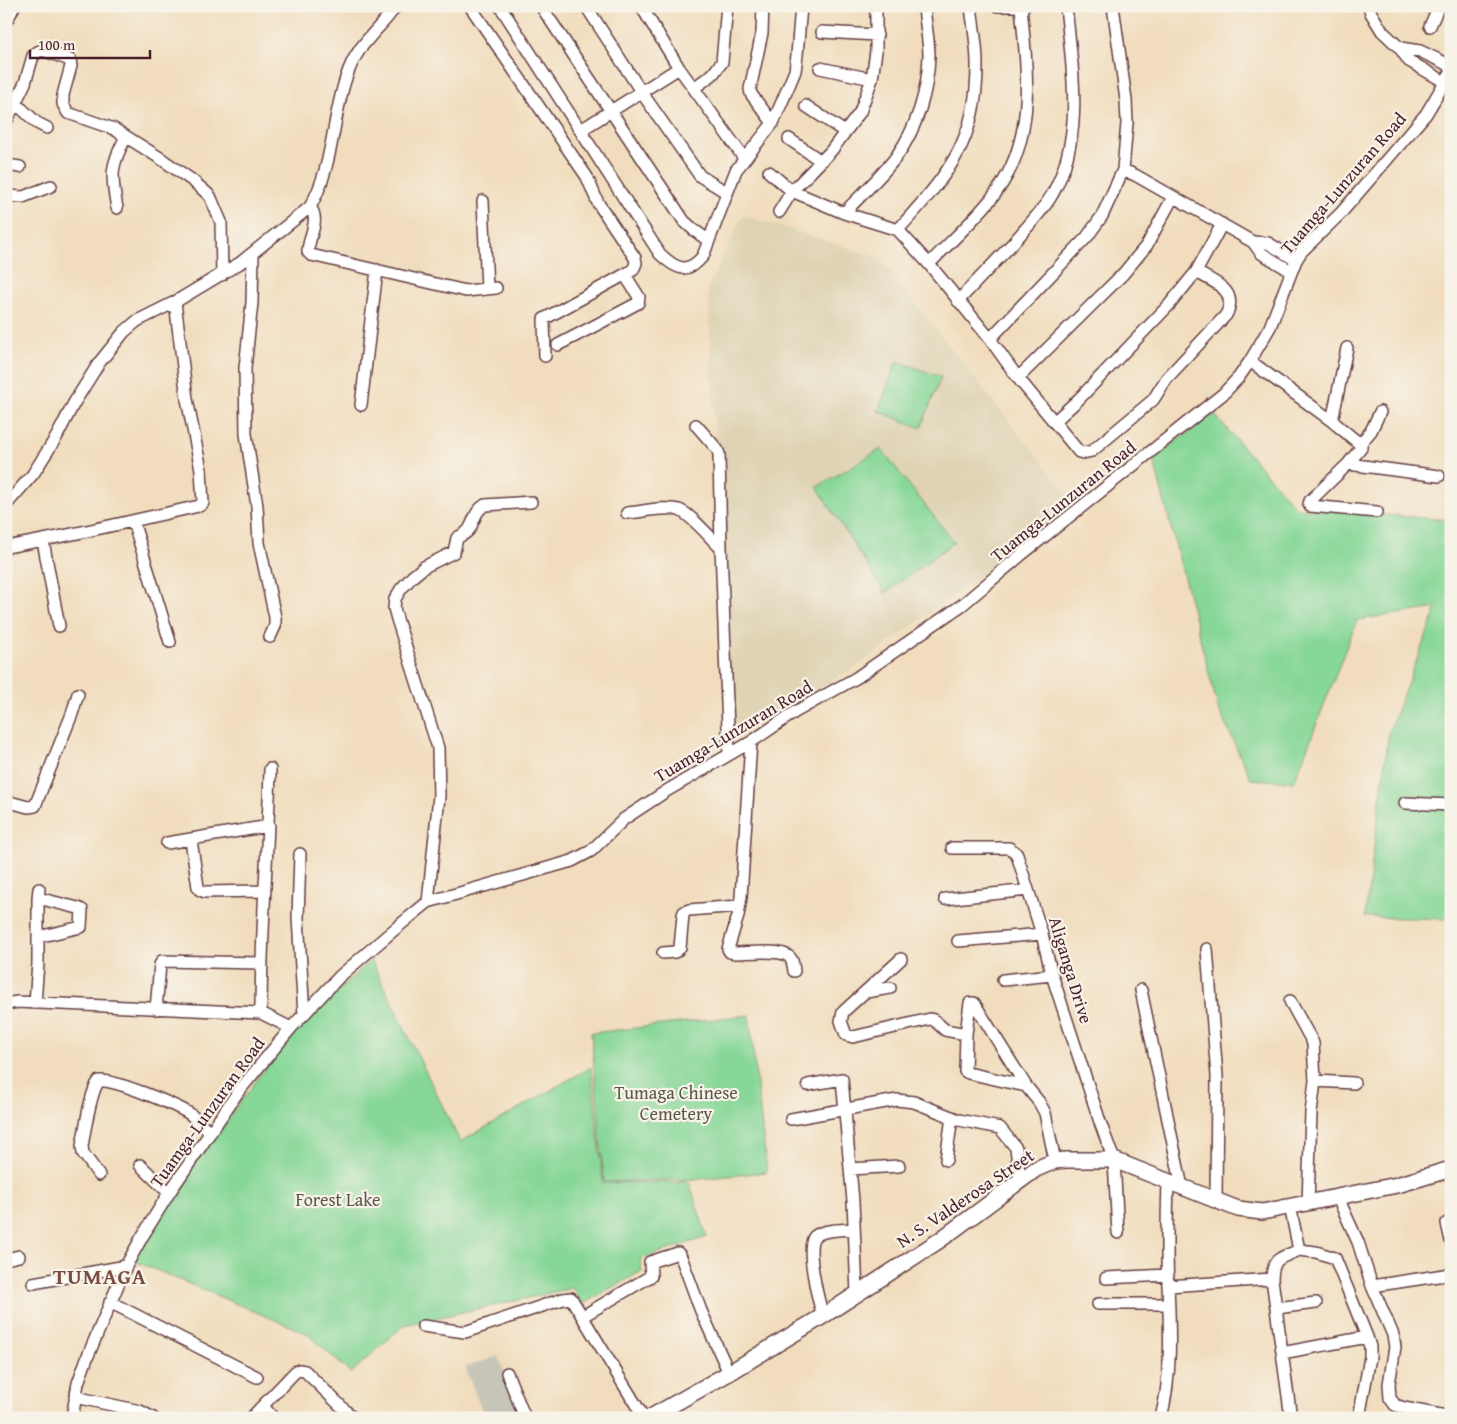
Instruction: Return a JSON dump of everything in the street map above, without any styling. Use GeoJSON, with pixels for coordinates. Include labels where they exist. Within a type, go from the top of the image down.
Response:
{"type":"FeatureCollection","features":[{"type":"Feature","properties":{"kind":"main road"},"geometry":{"type":"LineString","coordinates":[[6,18],[12,6]]}},
{"type":"Feature","properties":{"kind":"main road","name":"N. S. Valderosa Street"},"geometry":{"type":"LineString","coordinates":[[649,1418],[668,1412],[823,1316],[940,1240],[1036,1169],[1055,1161],[1114,1160],[1238,1209],[1262,1212],[1397,1185],[1451,1169]]}},
{"type":"Feature","properties":{"kind":"street"},"geometry":{"type":"LineString","coordinates":[[6,505],[33,474],[99,363],[124,332],[137,321],[222,275],[253,254],[310,206],[317,196],[332,142],[346,78],[355,56],[365,41],[396,6]]}},
{"type":"Feature","properties":{"kind":"street"},"geometry":{"type":"LineString","coordinates":[[470,6],[587,177],[598,203],[635,258],[636,263],[633,270],[544,319],[545,356]]}},
{"type":"Feature","properties":{"kind":"street"},"geometry":{"type":"LineString","coordinates":[[541,6],[684,221],[709,241]]}},
{"type":"Feature","properties":{"kind":"street"},"geometry":{"type":"LineString","coordinates":[[586,6],[700,176],[726,192]]}},
{"type":"Feature","properties":{"kind":"street"},"geometry":{"type":"LineString","coordinates":[[641,6],[679,68],[744,158]]}},
{"type":"Feature","properties":{"kind":"street"},"geometry":{"type":"LineString","coordinates":[[694,88],[713,74],[722,62],[727,6]]}},
{"type":"Feature","properties":{"kind":"street"},"geometry":{"type":"LineString","coordinates":[[764,6],[762,33],[750,89],[751,94],[773,123]]}},
{"type":"Feature","properties":{"kind":"street"},"geometry":{"type":"LineString","coordinates":[[504,8],[660,254],[671,265],[686,269],[694,265],[703,256],[736,170],[773,123],[795,71],[801,6]]}},
{"type":"Feature","properties":{"kind":"street"},"geometry":{"type":"LineString","coordinates":[[779,212],[792,191],[831,151],[860,112],[872,79],[877,35],[876,6]]}},
{"type":"Feature","properties":{"kind":"street"},"geometry":{"type":"LineString","coordinates":[[844,213],[896,156],[912,129],[921,104],[929,54],[924,6]]}},
{"type":"Feature","properties":{"kind":"street"},"geometry":{"type":"LineString","coordinates":[[898,230],[949,169],[961,149],[970,125],[975,103],[978,61],[971,6]]}},
{"type":"Feature","properties":{"kind":"street"},"geometry":{"type":"LineString","coordinates":[[929,264],[995,194],[1008,173],[1019,149],[1028,101],[1023,6],[997,6]]}},
{"type":"Feature","properties":{"kind":"street"},"geometry":{"type":"LineString","coordinates":[[958,301],[1035,219],[1053,194],[1063,171],[1071,145],[1075,102],[1066,6]]}},
{"type":"Feature","properties":{"kind":"street"},"geometry":{"type":"LineString","coordinates":[[990,339],[1088,237],[1102,216],[1123,170],[1127,123],[1126,100],[1112,6]]}},
{"type":"Feature","properties":{"kind":"street"},"geometry":{"type":"LineString","coordinates":[[1369,6],[1370,14],[1382,31],[1400,48],[1411,63],[1448,77]]}},
{"type":"Feature","properties":{"kind":"street"},"geometry":{"type":"LineString","coordinates":[[1430,26],[1439,6]]}},
{"type":"Feature","properties":{"kind":"street"},"geometry":{"type":"LineString","coordinates":[[822,32],[877,35]]}},
{"type":"Feature","properties":{"kind":"street"},"geometry":{"type":"LineString","coordinates":[[1400,48],[1420,51],[1451,66]]}},
{"type":"Feature","properties":{"kind":"street"},"geometry":{"type":"LineString","coordinates":[[6,122],[10,101],[25,83],[33,56],[38,51],[45,51],[68,58],[71,62],[63,95],[63,104],[68,113],[93,120],[114,129],[193,181],[210,196],[221,222],[222,275]]}},
{"type":"Feature","properties":{"kind":"street"},"geometry":{"type":"LineString","coordinates":[[581,130],[679,68]]}},
{"type":"Feature","properties":{"kind":"street"},"geometry":{"type":"LineString","coordinates":[[820,68],[872,79]]}},
{"type":"Feature","properties":{"kind":"street","name":"Tuamga-Lunzuran Road"},"geometry":{"type":"LineString","coordinates":[[72,1418],[75,1397],[87,1358],[110,1302],[126,1266],[169,1193],[238,1092],[291,1028],[340,976],[428,902],[572,861],[592,851],[624,820],[668,790],[750,742],[795,712],[856,678],[962,606],[1021,555],[1223,394],[1239,377],[1270,327],[1291,271],[1301,252],[1341,213],[1426,114],[1448,77]]}},
{"type":"Feature","properties":{"kind":"street"},"geometry":{"type":"LineString","coordinates":[[10,101],[37,123],[47,128]]}},
{"type":"Feature","properties":{"kind":"street"},"geometry":{"type":"LineString","coordinates":[[806,106],[845,132]]}},
{"type":"Feature","properties":{"kind":"street"},"geometry":{"type":"LineString","coordinates":[[117,208],[112,179],[113,169],[116,156],[126,137]]}},
{"type":"Feature","properties":{"kind":"street"},"geometry":{"type":"LineString","coordinates":[[790,138],[821,160]]}},
{"type":"Feature","properties":{"kind":"street"},"geometry":{"type":"LineString","coordinates":[[6,165],[20,167]]}},
{"type":"Feature","properties":{"kind":"street"},"geometry":{"type":"LineString","coordinates":[[1123,170],[1253,242],[1268,243],[1296,260]]}},
{"type":"Feature","properties":{"kind":"street"},"geometry":{"type":"LineString","coordinates":[[769,172],[792,191],[844,213],[898,230],[929,264],[990,339],[1018,378],[1079,452],[1092,451],[1153,400],[1167,378],[1226,315],[1230,308],[1228,294],[1223,288],[1196,272]]}},
{"type":"Feature","properties":{"kind":"street"},"geometry":{"type":"LineString","coordinates":[[6,196],[23,197],[52,186]]}},
{"type":"Feature","properties":{"kind":"street"},"geometry":{"type":"LineString","coordinates":[[1018,378],[1123,274],[1147,245],[1173,197]]}},
{"type":"Feature","properties":{"kind":"street"},"geometry":{"type":"LineString","coordinates":[[310,206],[315,218],[310,238],[309,254],[466,291],[491,288],[483,201]]}},
{"type":"Feature","properties":{"kind":"street"},"geometry":{"type":"LineString","coordinates":[[1055,421],[1079,399],[1170,304],[1196,272],[1222,224]]}},
{"type":"Feature","properties":{"kind":"street"},"geometry":{"type":"LineString","coordinates":[[1253,242],[1260,253],[1291,271]]}},
{"type":"Feature","properties":{"kind":"street"},"geometry":{"type":"LineString","coordinates":[[253,254],[252,303],[245,368],[246,434],[259,543],[275,616],[275,626],[270,637]]}},
{"type":"Feature","properties":{"kind":"street"},"geometry":{"type":"LineString","coordinates":[[361,405],[377,270]]}},
{"type":"Feature","properties":{"kind":"street"},"geometry":{"type":"LineString","coordinates":[[558,346],[638,303],[639,297],[625,275]]}},
{"type":"Feature","properties":{"kind":"street"},"geometry":{"type":"LineString","coordinates":[[6,547],[43,541],[133,521],[199,506],[203,503],[201,470],[187,399],[175,302]]}},
{"type":"Feature","properties":{"kind":"street"},"geometry":{"type":"LineString","coordinates":[[1332,421],[1347,348]]}},
{"type":"Feature","properties":{"kind":"street"},"geometry":{"type":"LineString","coordinates":[[1250,362],[1332,421],[1360,444]]}},
{"type":"Feature","properties":{"kind":"street"},"geometry":{"type":"LineString","coordinates":[[1377,512],[1312,506],[1309,504],[1361,448],[1360,444],[1371,432],[1380,412]]}},
{"type":"Feature","properties":{"kind":"street"},"geometry":{"type":"LineString","coordinates":[[696,425],[717,448],[719,454],[730,754]]}},
{"type":"Feature","properties":{"kind":"street"},"geometry":{"type":"LineString","coordinates":[[1348,464],[1439,476]]}},
{"type":"Feature","properties":{"kind":"street"},"geometry":{"type":"LineString","coordinates":[[428,902],[439,796],[438,748],[397,619],[394,608],[395,599],[412,577],[424,568],[454,552],[457,538],[470,530],[474,516],[481,507],[531,502]]}},
{"type":"Feature","properties":{"kind":"street"},"geometry":{"type":"LineString","coordinates":[[627,513],[669,509],[679,510],[687,514],[721,548]]}},
{"type":"Feature","properties":{"kind":"street"},"geometry":{"type":"LineString","coordinates":[[133,521],[170,642]]}},
{"type":"Feature","properties":{"kind":"street"},"geometry":{"type":"LineString","coordinates":[[43,541],[59,626]]}},
{"type":"Feature","properties":{"kind":"street"},"geometry":{"type":"LineString","coordinates":[[6,801],[28,807],[35,806],[72,714],[78,694]]}},
{"type":"Feature","properties":{"kind":"street"},"geometry":{"type":"LineString","coordinates":[[750,742],[739,906],[738,916],[729,943],[730,952],[779,953],[787,955],[793,961],[794,971]]}},
{"type":"Feature","properties":{"kind":"street"},"geometry":{"type":"LineString","coordinates":[[261,1013],[261,963],[269,826],[270,770]]}},
{"type":"Feature","properties":{"kind":"street"},"geometry":{"type":"LineString","coordinates":[[1405,803],[1451,805]]}},
{"type":"Feature","properties":{"kind":"street"},"geometry":{"type":"LineString","coordinates":[[166,843],[269,826]]}},
{"type":"Feature","properties":{"kind":"street"},"geometry":{"type":"LineString","coordinates":[[191,840],[200,890],[205,892],[264,891]]}},
{"type":"Feature","properties":{"kind":"street","name":"Aliganga Drive"},"geometry":{"type":"LineString","coordinates":[[952,848],[1011,849],[1016,852],[1042,934],[1052,975],[1114,1160],[1118,1233]]}},
{"type":"Feature","properties":{"kind":"street"},"geometry":{"type":"LineString","coordinates":[[300,854],[298,918],[304,1015]]}},
{"type":"Feature","properties":{"kind":"street"},"geometry":{"type":"LineString","coordinates":[[945,899],[1028,890]]}},
{"type":"Feature","properties":{"kind":"street"},"geometry":{"type":"LineString","coordinates":[[35,1003],[38,963],[38,937],[38,893],[78,908],[82,912],[81,927],[38,937]]}},
{"type":"Feature","properties":{"kind":"street"},"geometry":{"type":"LineString","coordinates":[[663,953],[675,952],[680,948],[684,912],[739,906]]}},
{"type":"Feature","properties":{"kind":"street"},"geometry":{"type":"LineString","coordinates":[[958,941],[1042,934]]}},
{"type":"Feature","properties":{"kind":"street"},"geometry":{"type":"LineString","coordinates":[[1207,949],[1217,1076],[1216,1201]]}},
{"type":"Feature","properties":{"kind":"street"},"geometry":{"type":"LineString","coordinates":[[901,959],[843,1012],[841,1021],[846,1035],[853,1037],[930,1019],[934,1020],[945,1030],[966,1034]]}},
{"type":"Feature","properties":{"kind":"street"},"geometry":{"type":"LineString","coordinates":[[156,1009],[162,960],[261,963]]}},
{"type":"Feature","properties":{"kind":"street"},"geometry":{"type":"LineString","coordinates":[[1003,980],[1052,975]]}},
{"type":"Feature","properties":{"kind":"street"},"geometry":{"type":"LineString","coordinates":[[866,992],[890,988]]}},
{"type":"Feature","properties":{"kind":"street"},"geometry":{"type":"LineString","coordinates":[[1141,990],[1182,1187]]}},
{"type":"Feature","properties":{"kind":"street"},"geometry":{"type":"LineString","coordinates":[[1290,1001],[1314,1043],[1308,1203]]}},
{"type":"Feature","properties":{"kind":"street"},"geometry":{"type":"LineString","coordinates":[[6,1004],[17,1002],[261,1013],[291,1028]]}},
{"type":"Feature","properties":{"kind":"street"},"geometry":{"type":"LineString","coordinates":[[1026,1086],[965,1071],[966,1034],[969,1005],[972,1002],[1045,1113],[1055,1161]]}},
{"type":"Feature","properties":{"kind":"street"},"geometry":{"type":"LineString","coordinates":[[808,1085],[842,1079],[846,1109],[857,1293]]}},
{"type":"Feature","properties":{"kind":"street"},"geometry":{"type":"LineString","coordinates":[[99,1174],[83,1153],[82,1146],[92,1096],[99,1081],[110,1081],[125,1086],[177,1108],[191,1115],[211,1132]]}},
{"type":"Feature","properties":{"kind":"street"},"geometry":{"type":"LineString","coordinates":[[1314,1081],[1354,1083]]}},
{"type":"Feature","properties":{"kind":"street"},"geometry":{"type":"LineString","coordinates":[[791,1119],[897,1100],[914,1102],[952,1117],[1000,1128],[1016,1148],[1020,1180]]}},
{"type":"Feature","properties":{"kind":"street"},"geometry":{"type":"LineString","coordinates":[[946,1160],[952,1117]]}},
{"type":"Feature","properties":{"kind":"street"},"geometry":{"type":"LineString","coordinates":[[140,1166],[169,1193]]}},
{"type":"Feature","properties":{"kind":"street"},"geometry":{"type":"LineString","coordinates":[[850,1169],[899,1166]]}},
{"type":"Feature","properties":{"kind":"street"},"geometry":{"type":"LineString","coordinates":[[1161,1418],[1166,1399],[1170,1354],[1166,1231],[1168,1181]]}},
{"type":"Feature","properties":{"kind":"street"},"geometry":{"type":"LineString","coordinates":[[1338,1198],[1358,1242],[1372,1286],[1395,1342],[1390,1398],[1395,1405],[1404,1408],[1451,1416]]}},
{"type":"Feature","properties":{"kind":"street"},"geometry":{"type":"LineString","coordinates":[[1290,1206],[1299,1250]]}},
{"type":"Feature","properties":{"kind":"street"},"geometry":{"type":"LineString","coordinates":[[1447,1223],[1451,1241]]}},
{"type":"Feature","properties":{"kind":"street"},"geometry":{"type":"LineString","coordinates":[[823,1316],[816,1293],[812,1268],[812,1241],[815,1236],[824,1232],[854,1229]]}},
{"type":"Feature","properties":{"kind":"street"},"geometry":{"type":"LineString","coordinates":[[1291,1418],[1272,1268],[1276,1262],[1299,1250],[1316,1252],[1335,1258],[1367,1337],[1370,1357],[1359,1418]]}},
{"type":"Feature","properties":{"kind":"street"},"geometry":{"type":"LineString","coordinates":[[583,1316],[650,1276],[650,1262],[678,1253],[682,1257],[701,1311],[729,1373]]}},
{"type":"Feature","properties":{"kind":"street"},"geometry":{"type":"LineString","coordinates":[[6,1259],[19,1256]]}},
{"type":"Feature","properties":{"kind":"street"},"geometry":{"type":"LineString","coordinates":[[33,1283],[126,1266]]}},
{"type":"Feature","properties":{"kind":"street"},"geometry":{"type":"LineString","coordinates":[[1372,1286],[1451,1274]]}},
{"type":"Feature","properties":{"kind":"street"},"geometry":{"type":"LineString","coordinates":[[1106,1278],[1168,1281],[1272,1279]]}},
{"type":"Feature","properties":{"kind":"street"},"geometry":{"type":"LineString","coordinates":[[423,1326],[465,1332],[568,1297],[573,1300],[644,1418]]}},
{"type":"Feature","properties":{"kind":"street"},"geometry":{"type":"LineString","coordinates":[[110,1302],[257,1377]]}},
{"type":"Feature","properties":{"kind":"street"},"geometry":{"type":"LineString","coordinates":[[1276,1308],[1316,1303]]}},
{"type":"Feature","properties":{"kind":"street"},"geometry":{"type":"LineString","coordinates":[[1098,1304],[1168,1304]]}},
{"type":"Feature","properties":{"kind":"street"},"geometry":{"type":"LineString","coordinates":[[1282,1353],[1367,1337]]}},
{"type":"Feature","properties":{"kind":"street"},"geometry":{"type":"LineString","coordinates":[[252,1418],[299,1370],[305,1372],[353,1418]]}},
{"type":"Feature","properties":{"kind":"street"},"geometry":{"type":"LineString","coordinates":[[507,1373],[525,1418]]}},
{"type":"Feature","properties":{"kind":"street"},"geometry":{"type":"LineString","coordinates":[[75,1397],[140,1411],[153,1418]]}},
{"type":"Feature","properties":{"kind":"street"},"geometry":{"type":"LineString","coordinates":[[263,1406],[273,1418]]}},
{"type":"Feature","properties":{"kind":"shaded area"},"geometry":{"type":"Polygon","coordinates":[[[743,215],[878,257],[1076,505],[854,668],[729,740],[708,288],[743,215]]]}},
{"type":"Feature","properties":{"kind":"shaded area"},"geometry":{"type":"Polygon","coordinates":[[[498,1356],[522,1418],[485,1418],[465,1367],[498,1356]]]}},
{"type":"Feature","properties":{"kind":"green space"},"geometry":{"type":"Polygon","coordinates":[[[897,361],[941,377],[921,428],[878,411],[897,361]]]}},
{"type":"Feature","properties":{"kind":"green space"},"geometry":{"type":"Polygon","coordinates":[[[1214,414],[1296,508],[1451,520],[1451,919],[1365,917],[1389,731],[1437,608],[1357,620],[1294,782],[1251,779],[1218,708],[1153,458],[1214,414]]]}},
{"type":"Feature","properties":{"kind":"green space"},"geometry":{"type":"Polygon","coordinates":[[[881,449],[954,542],[885,593],[817,487],[881,449]]]}},
{"type":"Feature","properties":{"kind":"green space","name":"Forest Lake"},"geometry":{"type":"Polygon","coordinates":[[[371,960],[460,1142],[591,1067],[603,1183],[689,1182],[707,1237],[640,1259],[642,1271],[581,1305],[573,1288],[404,1325],[351,1373],[306,1333],[132,1260],[176,1188],[289,1037],[371,960]]]}},
{"type":"Feature","properties":{"kind":"green space","name":"Tumaga Chinese Cemetery"},"geometry":{"type":"Polygon","coordinates":[[[749,1015],[767,1172],[698,1179],[604,1182],[591,1033],[749,1015]]]}},
{"type":"Feature","properties":{"kind":"district","name":"TUMAGA"},"geometry":{"type":"Point","coordinates":[100,1276]}}]}
